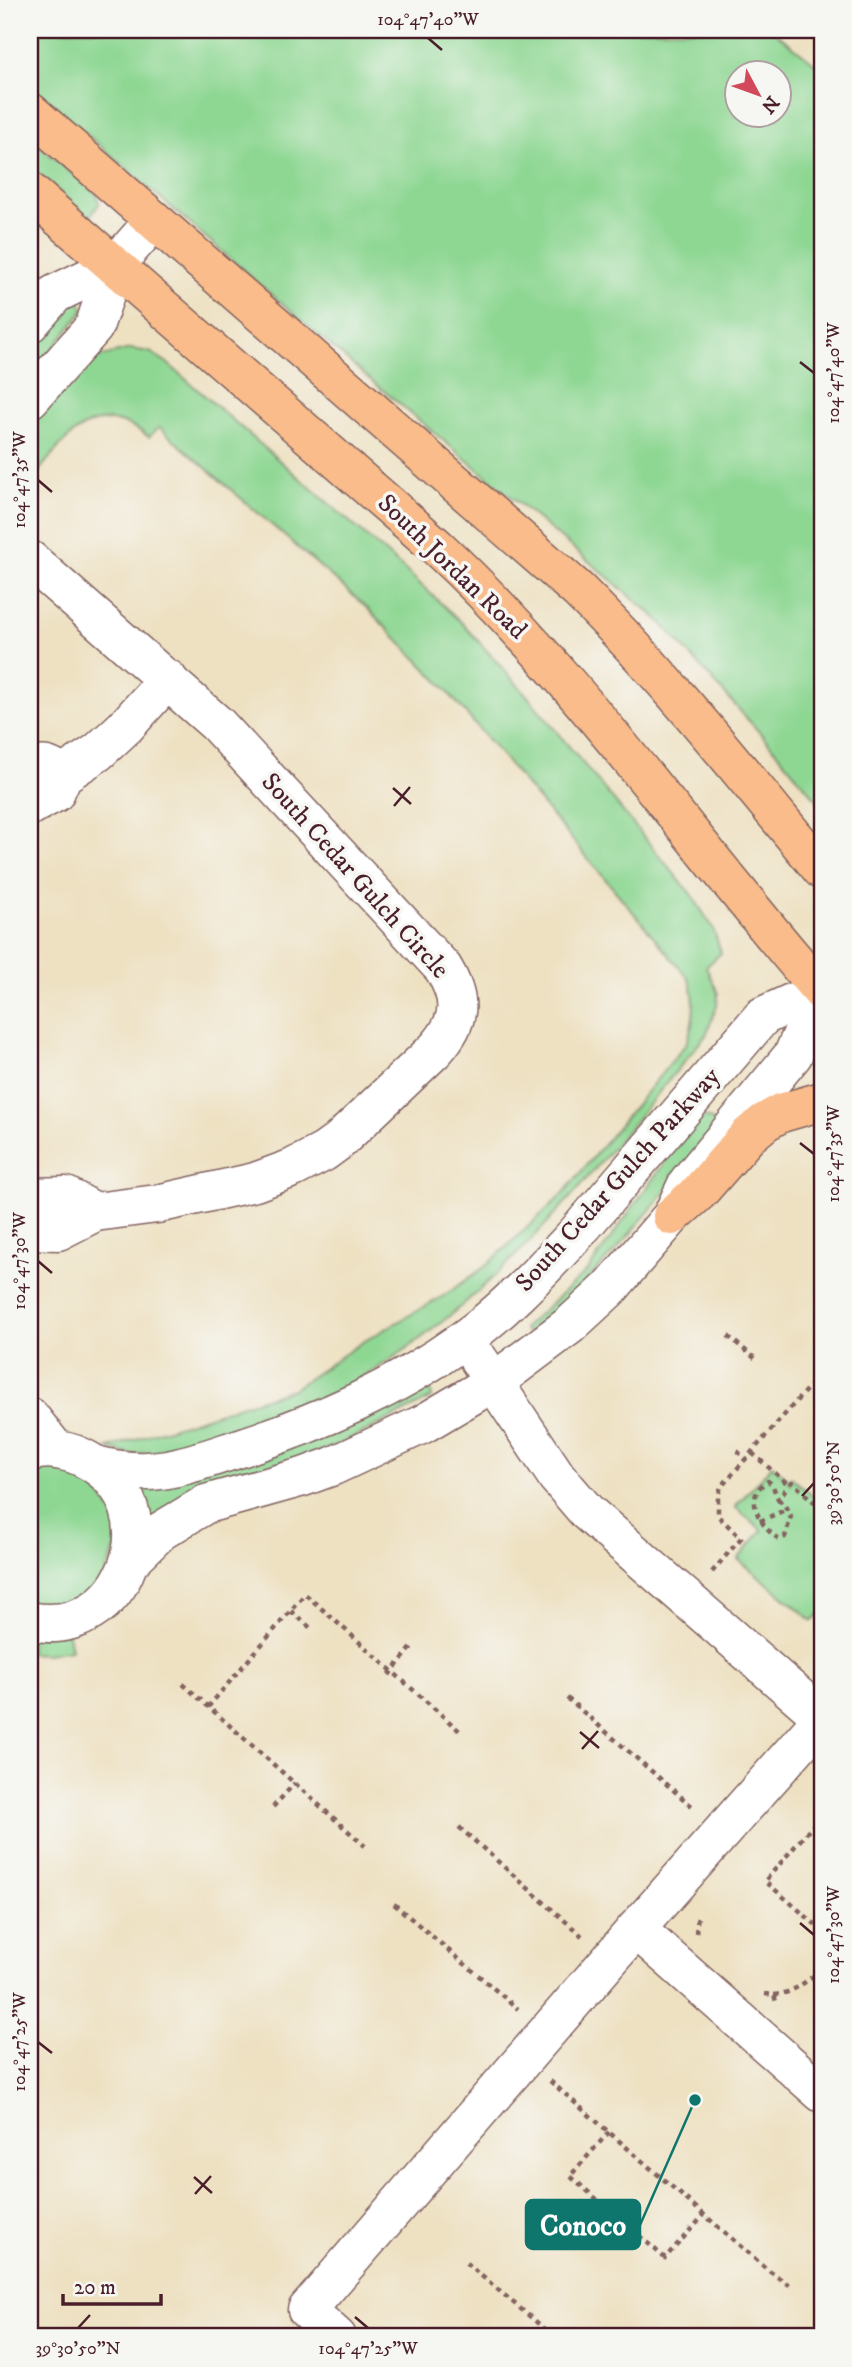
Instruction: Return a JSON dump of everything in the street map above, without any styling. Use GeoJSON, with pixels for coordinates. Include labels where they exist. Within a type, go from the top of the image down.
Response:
{"type":"FeatureCollection","features":[{"type":"Feature","properties":{"kind":"main road"},"geometry":{"type":"LineString","coordinates":[[30,112],[578,590],[628,639],[672,688],[822,870]]}},
{"type":"Feature","properties":{"kind":"main road","name":"South Jordan Road"},"geometry":{"type":"LineString","coordinates":[[30,191],[437,547],[491,599],[558,673],[822,990]]}},
{"type":"Feature","properties":{"kind":"main road"},"geometry":{"type":"LineString","coordinates":[[672,1216],[699,1192],[748,1136],[765,1122],[780,1113],[822,1101]]}},
{"type":"Feature","properties":{"kind":"street"},"geometry":{"type":"LineString","coordinates":[[30,323],[55,294],[115,265],[155,221]]}},
{"type":"Feature","properties":{"kind":"street"},"geometry":{"type":"LineString","coordinates":[[30,399],[94,327],[115,265]]}},
{"type":"Feature","properties":{"kind":"street","name":"South Cedar Gulch Circle"},"geometry":{"type":"LineString","coordinates":[[30,560],[217,724],[443,968],[457,996],[457,1008],[447,1037],[339,1141],[309,1160],[255,1182],[157,1204],[95,1212],[58,1231],[30,1230]]}},
{"type":"Feature","properties":{"kind":"street"},"geometry":{"type":"LineString","coordinates":[[30,806],[55,793],[46,772],[82,764],[126,726],[168,679]]}},
{"type":"Feature","properties":{"kind":"street","name":"South Cedar Gulch Parkway"},"geometry":{"type":"LineString","coordinates":[[131,1560],[161,1531],[193,1511],[221,1499],[303,1477],[374,1448],[423,1424],[494,1382],[570,1325],[625,1272],[672,1216],[688,1182],[793,1055],[822,990]]}},
{"type":"Feature","properties":{"kind":"street","name":"South Cedar Gulch Parkway"},"geometry":{"type":"LineString","coordinates":[[99,1466],[117,1471],[157,1472],[198,1462],[303,1427],[366,1399],[465,1339],[523,1288],[575,1235],[763,1016],[822,990]]}},
{"type":"Feature","properties":{"kind":"street"},"geometry":{"type":"LineString","coordinates":[[30,1198],[66,1196],[95,1212]]}},
{"type":"Feature","properties":{"kind":"street"},"geometry":{"type":"LineString","coordinates":[[337,2337],[307,2310],[822,1718],[586,1512],[557,1477],[465,1339]]}},
{"type":"Feature","properties":{"kind":"street"},"geometry":{"type":"LineString","coordinates":[[30,1417],[43,1451],[78,1455],[99,1466],[112,1478],[129,1508],[134,1543],[131,1560],[122,1579],[110,1596],[93,1610],[58,1623],[30,1621]]}},
{"type":"Feature","properties":{"kind":"street"},"geometry":{"type":"LineString","coordinates":[[636,1929],[822,2093]]}},
{"type":"Feature","properties":{"kind":"path"},"geometry":{"type":"LineString","coordinates":[[728,1336],[757,1360]]}},
{"type":"Feature","properties":{"kind":"path"},"geometry":{"type":"LineString","coordinates":[[712,1572],[741,1538],[722,1522],[717,1512],[721,1487],[822,1372]]}},
{"type":"Feature","properties":{"kind":"path"},"geometry":{"type":"LineString","coordinates":[[793,1391],[800,1397]]}},
{"type":"Feature","properties":{"kind":"path"},"geometry":{"type":"LineString","coordinates":[[737,1451],[746,1459]]}},
{"type":"Feature","properties":{"kind":"path"},"geometry":{"type":"LineString","coordinates":[[752,1453],[789,1485]]}},
{"type":"Feature","properties":{"kind":"path"},"geometry":{"type":"LineString","coordinates":[[768,1481],[787,1509],[791,1519],[785,1537],[776,1538],[760,1521],[756,1500],[761,1485],[768,1481]]}},
{"type":"Feature","properties":{"kind":"path"},"geometry":{"type":"LineString","coordinates":[[778,1499],[792,1482],[822,1509]]}},
{"type":"Feature","properties":{"kind":"path"},"geometry":{"type":"LineString","coordinates":[[760,1521],[787,1509]]}},
{"type":"Feature","properties":{"kind":"path"},"geometry":{"type":"LineString","coordinates":[[208,1707],[305,1594],[390,1673],[463,1734]]}},
{"type":"Feature","properties":{"kind":"path"},"geometry":{"type":"LineString","coordinates":[[291,1611],[313,1630]]}},
{"type":"Feature","properties":{"kind":"path"},"geometry":{"type":"LineString","coordinates":[[390,1673],[413,1646]]}},
{"type":"Feature","properties":{"kind":"path"},"geometry":{"type":"LineString","coordinates":[[183,1684],[365,1846]]}},
{"type":"Feature","properties":{"kind":"path"},"geometry":{"type":"LineString","coordinates":[[567,1698],[694,1808]]}},
{"type":"Feature","properties":{"kind":"path"},"geometry":{"type":"LineString","coordinates":[[273,1807],[295,1783]]}},
{"type":"Feature","properties":{"kind":"path"},"geometry":{"type":"LineString","coordinates":[[822,1815],[765,1881],[822,1930]]}},
{"type":"Feature","properties":{"kind":"path"},"geometry":{"type":"LineString","coordinates":[[459,1828],[582,1936]]}},
{"type":"Feature","properties":{"kind":"path"},"geometry":{"type":"LineString","coordinates":[[394,1904],[518,2009]]}},
{"type":"Feature","properties":{"kind":"path"},"geometry":{"type":"LineString","coordinates":[[698,1912],[695,1926],[700,1939]]}},
{"type":"Feature","properties":{"kind":"path"},"geometry":{"type":"LineString","coordinates":[[760,1992],[774,1996],[797,1990],[822,1970]]}},
{"type":"Feature","properties":{"kind":"path"},"geometry":{"type":"LineString","coordinates":[[774,1996],[777,2006]]}},
{"type":"Feature","properties":{"kind":"path"},"geometry":{"type":"LineString","coordinates":[[550,2081],[769,2271],[791,2286]]}},
{"type":"Feature","properties":{"kind":"path"},"geometry":{"type":"LineString","coordinates":[[608,2132],[570,2176],[666,2258],[704,2214]]}},
{"type":"Feature","properties":{"kind":"path"},"geometry":{"type":"LineString","coordinates":[[466,2263],[552,2335]]}},
{"type":"Feature","properties":{"kind":"green space"},"geometry":{"type":"Polygon","coordinates":[[[30,30],[772,30],[822,69],[822,806],[658,619],[361,372],[30,85],[30,30]]]}},
{"type":"Feature","properties":{"kind":"green space"},"geometry":{"type":"Polygon","coordinates":[[[30,138],[97,195],[99,204],[89,218],[30,166],[30,138]]]}},
{"type":"Feature","properties":{"kind":"green space"},"geometry":{"type":"Polygon","coordinates":[[[69,300],[79,300],[84,310],[30,377],[30,345],[69,300]]]}},
{"type":"Feature","properties":{"kind":"green space"},"geometry":{"type":"Polygon","coordinates":[[[130,349],[150,352],[166,362],[404,569],[462,623],[524,692],[691,894],[713,928],[721,953],[706,967],[718,993],[717,1006],[706,1035],[551,1219],[465,1303],[368,1374],[317,1400],[177,1446],[139,1454],[108,1448],[293,1389],[361,1343],[445,1295],[486,1266],[562,1195],[686,1044],[694,1009],[693,991],[687,976],[442,685],[364,605],[159,427],[149,437],[129,425],[112,420],[81,428],[55,451],[30,482],[30,422],[79,368],[91,359],[130,349]]]}},
{"type":"Feature","properties":{"kind":"green space"},"geometry":{"type":"Polygon","coordinates":[[[705,1117],[714,1122],[716,1131],[619,1247],[530,1332],[526,1332],[524,1328],[589,1269],[672,1152],[700,1119],[705,1117]]]}},
{"type":"Feature","properties":{"kind":"green space"},"geometry":{"type":"Polygon","coordinates":[[[430,1384],[432,1397],[428,1400],[340,1444],[147,1522],[129,1483],[430,1384]]]}},
{"type":"Feature","properties":{"kind":"green space"},"geometry":{"type":"Polygon","coordinates":[[[30,1463],[86,1472],[123,1530],[97,1594],[30,1612],[30,1463]]]}},
{"type":"Feature","properties":{"kind":"green space"},"geometry":{"type":"Polygon","coordinates":[[[772,1465],[788,1479],[791,1477],[822,1504],[822,1611],[813,1621],[738,1559],[762,1530],[735,1507],[772,1465]]]}},
{"type":"Feature","properties":{"kind":"green space"},"geometry":{"type":"Polygon","coordinates":[[[30,1633],[68,1634],[71,1650],[47,1654],[30,1653],[30,1633]]]}},
{"type":"Feature","properties":{"kind":"place","name":"Conoco"},"geometry":{"type":"Point","coordinates":[695,2100]}}]}
